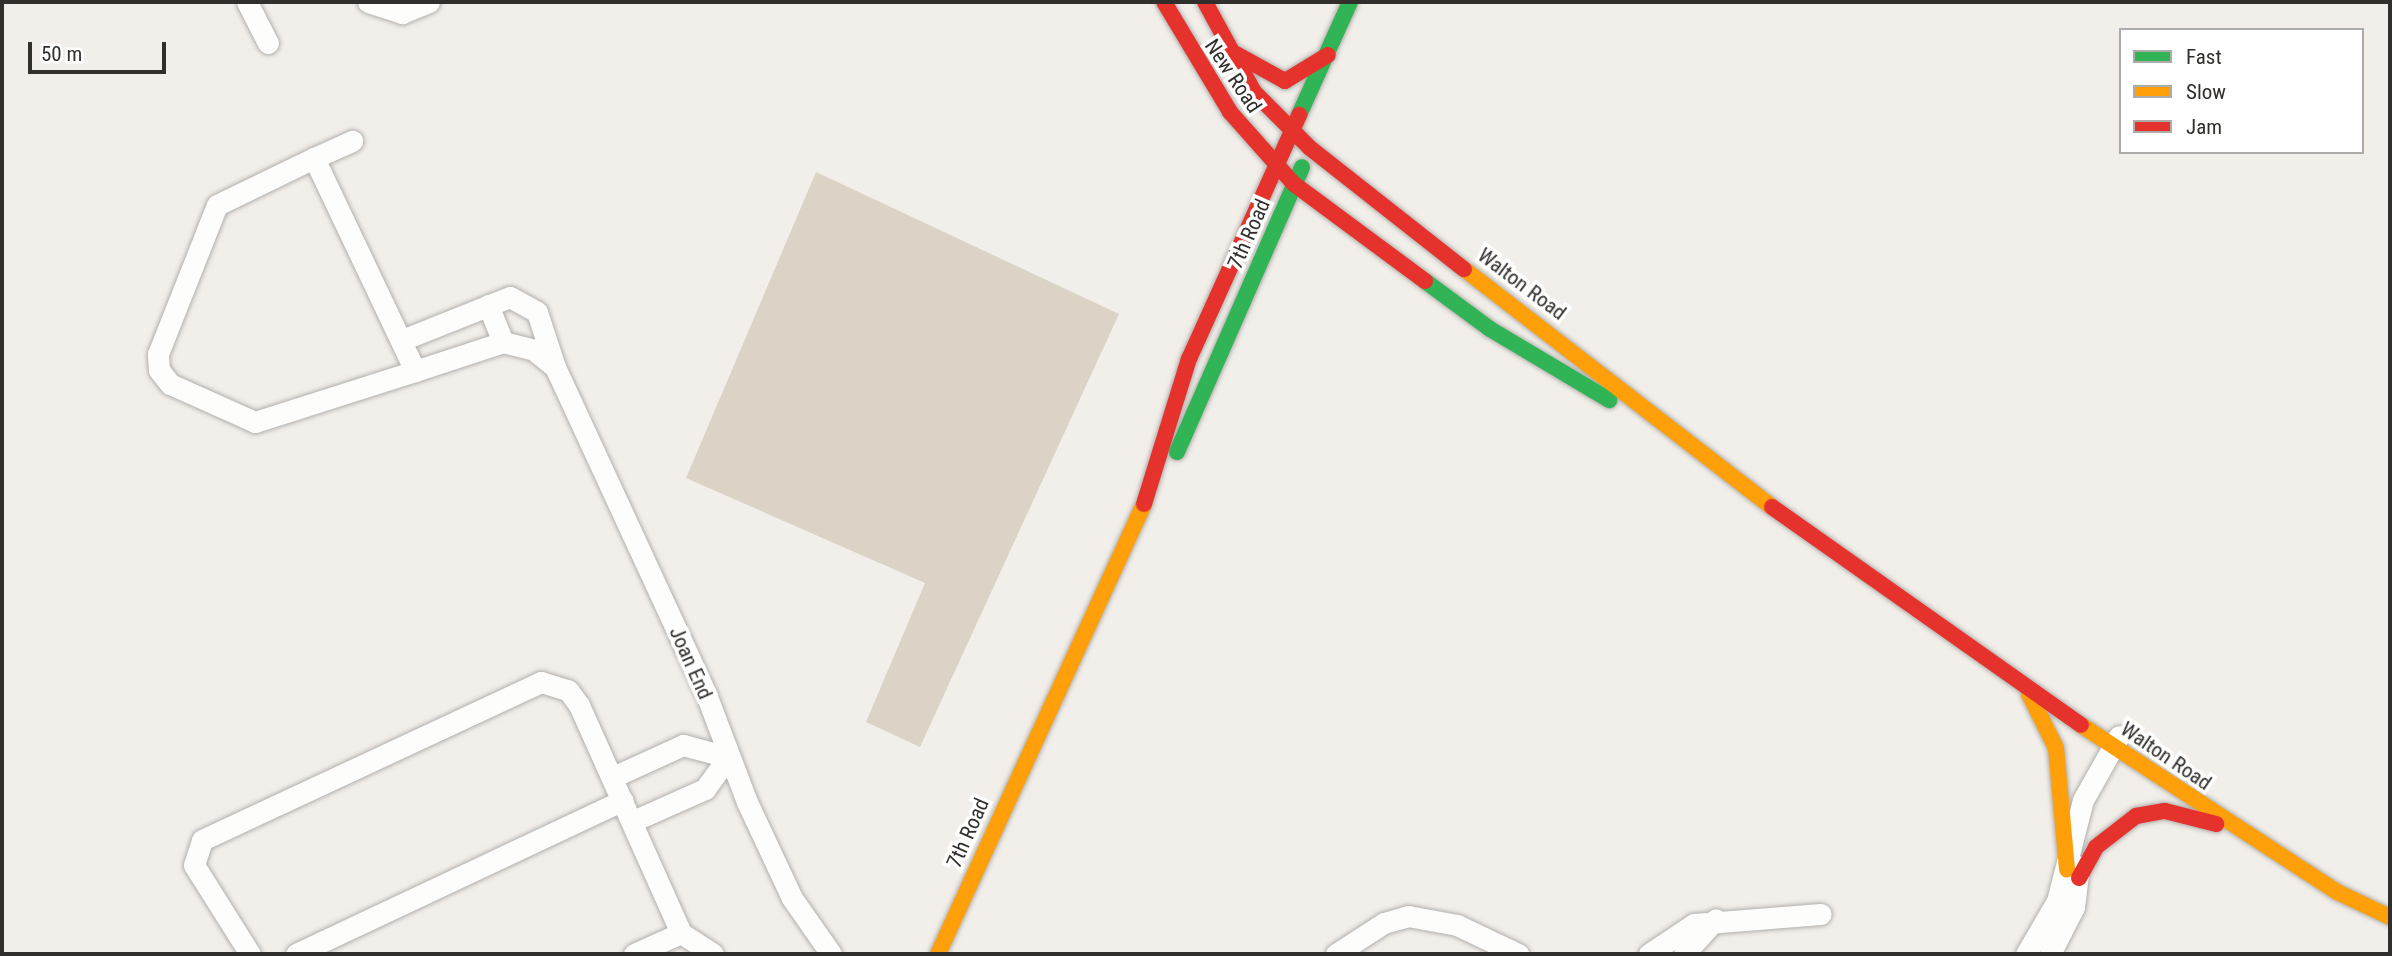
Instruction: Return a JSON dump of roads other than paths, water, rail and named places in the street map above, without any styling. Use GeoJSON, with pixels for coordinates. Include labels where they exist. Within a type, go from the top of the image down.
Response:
{"type":"FeatureCollection","features":[{"type":"Feature","properties":{"kind":"main road","name":"New Road"},"geometry":{"type":"LineString","coordinates":[[1164,2],[1223,102],[1294,184]]}},
{"type":"Feature","properties":{"kind":"main road","name":"New Road"},"geometry":{"type":"LineString","coordinates":[[1205,2],[1226,47],[1254,92],[1310,148]]}},
{"type":"Feature","properties":{"kind":"main road","name":"7th Road"},"geometry":{"type":"LineString","coordinates":[[938,954],[1042,732],[1156,478],[1189,359],[1350,2]]}},
{"type":"Feature","properties":{"kind":"main road"},"geometry":{"type":"LineString","coordinates":[[1226,47],[1284,81],[1328,55]]}},
{"type":"Feature","properties":{"kind":"main road","name":"7th Road"},"geometry":{"type":"LineString","coordinates":[[1156,478],[1184,437],[1319,128]]}},
{"type":"Feature","properties":{"kind":"main road","name":"Walton Road"},"geometry":{"type":"LineString","coordinates":[[1310,148],[1704,458],[1928,615],[2390,915]]}},
{"type":"Feature","properties":{"kind":"main road","name":"Walton Road"},"geometry":{"type":"LineString","coordinates":[[1294,184],[1490,329],[1704,458]]}},
{"type":"Feature","properties":{"kind":"main road","name":"Walton Road"},"geometry":{"type":"LineString","coordinates":[[1928,615],[2025,689],[2120,742],[2241,831],[2390,915]]}},
{"type":"Feature","properties":{"kind":"main road"},"geometry":{"type":"LineString","coordinates":[[2025,689],[2056,748],[2073,874]]}},
{"type":"Feature","properties":{"kind":"main road","name":"7th Road"},"geometry":{"type":"LineString","coordinates":[[955,954],[1042,732]]}},
{"type":"Feature","properties":{"kind":"main road"},"geometry":{"type":"LineString","coordinates":[[2073,874],[2096,847],[2136,816],[2165,811],[2241,831]]}},
{"type":"Feature","properties":{"kind":"street"},"geometry":{"type":"LineString","coordinates":[[247,2],[268,43]]}},
{"type":"Feature","properties":{"kind":"street"},"geometry":{"type":"LineString","coordinates":[[368,2],[402,13],[429,2]]}},
{"type":"Feature","properties":{"kind":"street"},"geometry":{"type":"LineString","coordinates":[[352,141],[211,212],[158,354],[159,370],[170,384],[256,422],[503,342],[534,350],[555,368]]}},
{"type":"Feature","properties":{"kind":"street"},"geometry":{"type":"LineString","coordinates":[[314,158],[415,371]]}},
{"type":"Feature","properties":{"kind":"street","name":"Joan End"},"geometry":{"type":"LineString","coordinates":[[488,305],[510,297],[530,303],[555,368],[706,694],[728,757],[792,898],[831,954]]}},
{"type":"Feature","properties":{"kind":"street"},"geometry":{"type":"LineString","coordinates":[[402,340],[488,305],[503,342]]}},
{"type":"Feature","properties":{"kind":"street"},"geometry":{"type":"LineString","coordinates":[[250,954],[194,865],[202,840],[215,830],[541,682],[568,690],[613,777],[681,933],[713,954]]}},
{"type":"Feature","properties":{"kind":"street"},"geometry":{"type":"LineString","coordinates":[[2050,954],[2073,874],[2083,800],[2120,742]]}},
{"type":"Feature","properties":{"kind":"street"},"geometry":{"type":"LineString","coordinates":[[613,777],[683,745],[728,757],[705,789],[633,821]]}},
{"type":"Feature","properties":{"kind":"street"},"geometry":{"type":"LineString","coordinates":[[296,954],[623,800]]}},
{"type":"Feature","properties":{"kind":"street"},"geometry":{"type":"LineString","coordinates":[[2026,954],[2065,904]]}},
{"type":"Feature","properties":{"kind":"street"},"geometry":{"type":"LineString","coordinates":[[1652,954],[1694,924],[1716,919],[1821,914]]}},
{"type":"Feature","properties":{"kind":"street"},"geometry":{"type":"LineString","coordinates":[[1336,954],[1384,923],[1408,916],[1457,925],[1518,954]]}},
{"type":"Feature","properties":{"kind":"street"},"geometry":{"type":"LineString","coordinates":[[1684,954],[1716,919]]}},
{"type":"Feature","properties":{"kind":"street"},"geometry":{"type":"LineString","coordinates":[[634,954],[681,933]]}}]}
